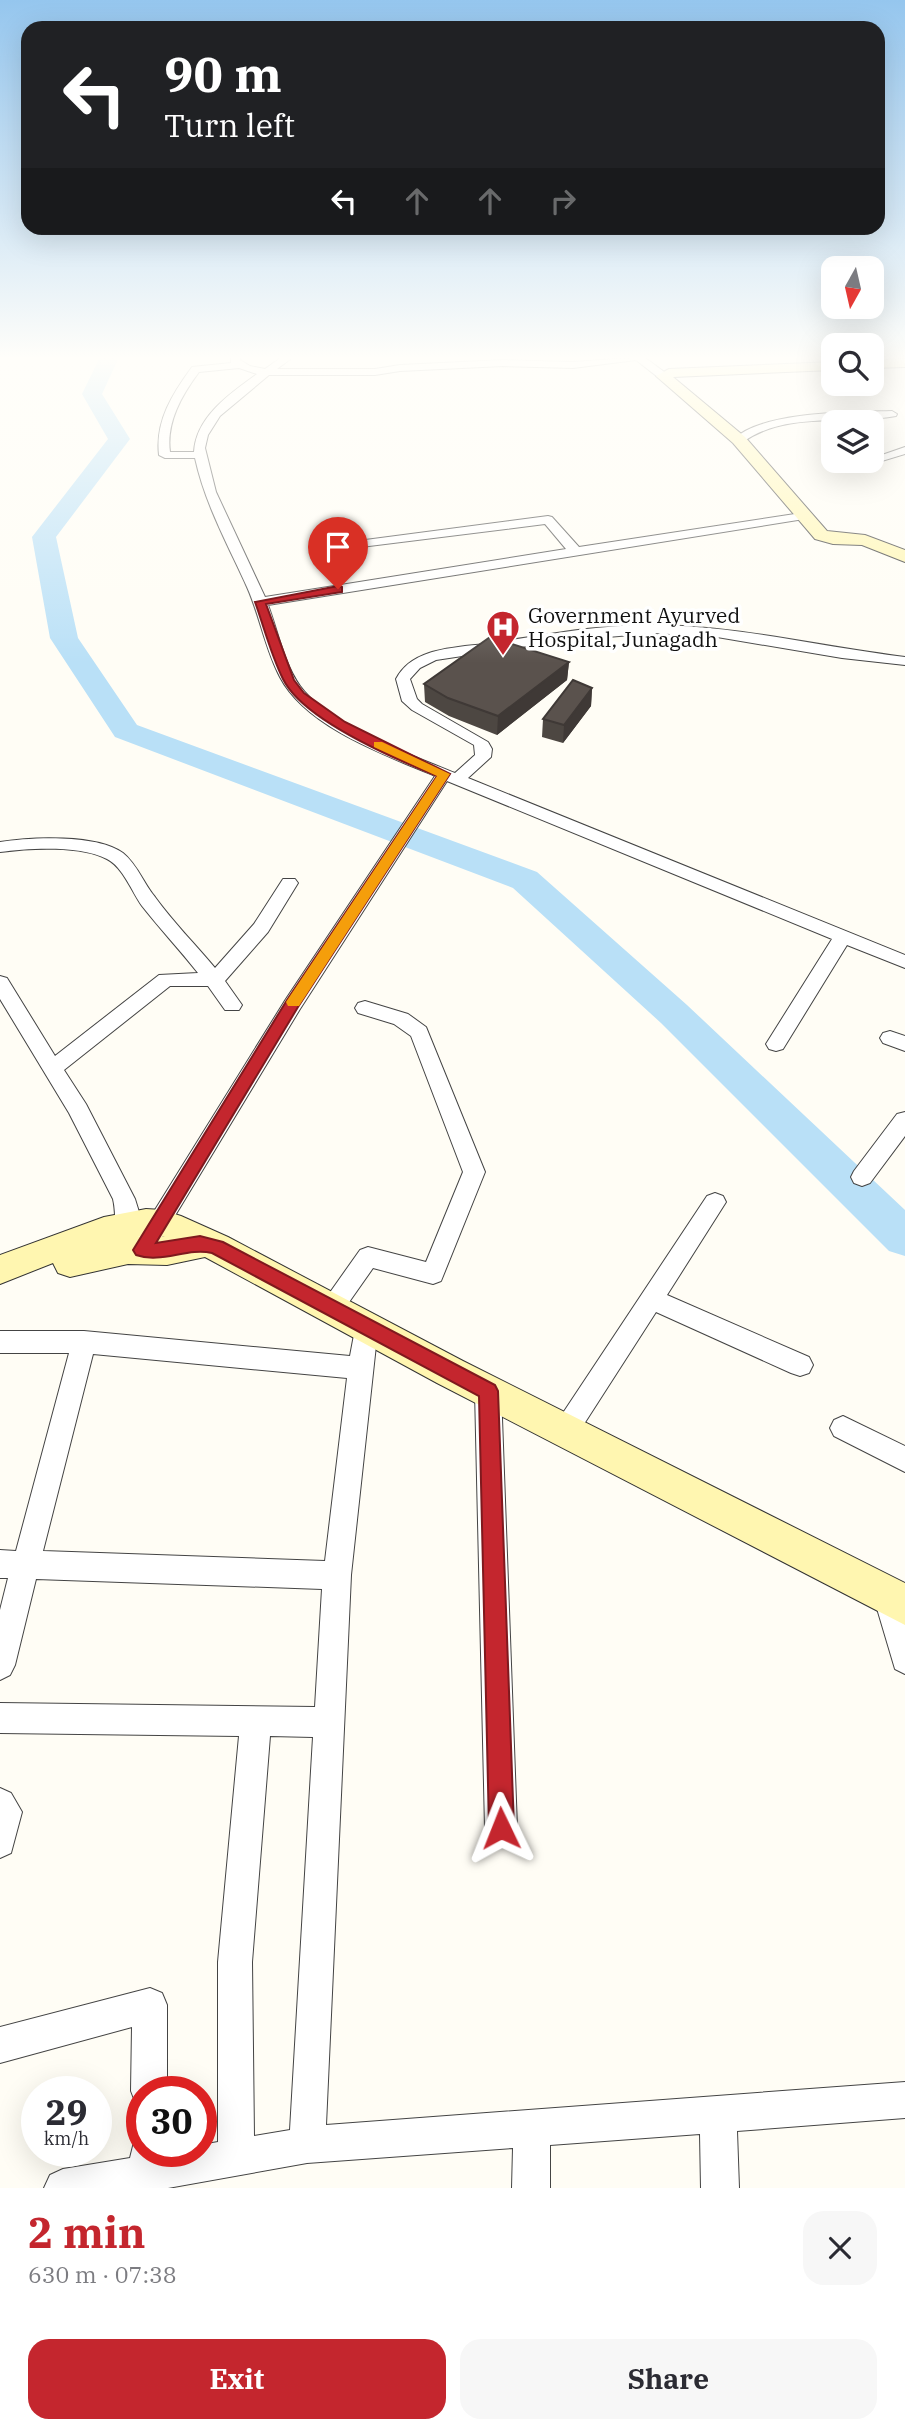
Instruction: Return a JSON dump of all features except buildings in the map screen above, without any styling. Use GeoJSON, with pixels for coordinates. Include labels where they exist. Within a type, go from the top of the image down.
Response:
{"type":"FeatureCollection","features":[{"type":"Feature","properties":{"kind":"street"},"geometry":{"type":"LineString","coordinates":[[201,459],[215,502],[260,602],[289,680],[300,695],[341,725],[407,759],[905,962]]}},
{"type":"Feature","properties":{"kind":"street"},"geometry":{"type":"LineString","coordinates":[[756,459],[821,536],[865,540],[905,557]]}},
{"type":"Feature","properties":{"kind":"street"},"geometry":{"type":"LineString","coordinates":[[260,602],[804,515]]}},
{"type":"Feature","properties":{"kind":"street"},"geometry":{"type":"LineString","coordinates":[[350,546],[548,520],[575,551]]}},
{"type":"Feature","properties":{"kind":"street"},"geometry":{"type":"LineString","coordinates":[[0,1288],[132,1242],[160,1222],[293,1003],[450,777],[483,757],[484,749],[480,742],[410,701],[403,679],[414,663],[433,656],[562,637],[654,629],[717,633],[842,654],[905,661]]}},
{"type":"Feature","properties":{"kind":"street"},"geometry":{"type":"LineString","coordinates":[[0,847],[37,844],[95,849],[111,853],[122,860],[152,908],[216,979],[232,1005]]}},
{"type":"Feature","properties":{"kind":"street"},"geometry":{"type":"LineString","coordinates":[[52,1069],[166,979],[216,979],[261,928],[289,883]]}},
{"type":"Feature","properties":{"kind":"street"},"geometry":{"type":"LineString","coordinates":[[776,1044],[843,937]]}},
{"type":"Feature","properties":{"kind":"street"},"geometry":{"type":"LineString","coordinates":[[0,983],[52,1069],[124,1199],[132,1242]]}},
{"type":"Feature","properties":{"kind":"street"},"geometry":{"type":"LineString","coordinates":[[331,1308],[368,1257],[433,1274],[474,1172],[419,1032],[401,1019],[365,1008]]}},
{"type":"Feature","properties":{"kind":"street"},"geometry":{"type":"LineString","coordinates":[[862,1177],[905,1120]]}},
{"type":"Feature","properties":{"kind":"street"},"geometry":{"type":"LineString","coordinates":[[566,1430],[715,1202]]}},
{"type":"Feature","properties":{"kind":"street"},"geometry":{"type":"LineString","coordinates":[[160,1222],[178,1228],[200,1243],[216,1247],[488,1391],[896,1600],[905,1659]]}},
{"type":"Feature","properties":{"kind":"street"},"geometry":{"type":"LineString","coordinates":[[0,1270],[132,1242],[167,1251],[200,1243]]}},
{"type":"Feature","properties":{"kind":"street"},"geometry":{"type":"LineString","coordinates":[[651,1299],[800,1365]]}},
{"type":"Feature","properties":{"kind":"street"},"geometry":{"type":"LineString","coordinates":[[307,2145],[337,1575],[366,1327]]}},
{"type":"Feature","properties":{"kind":"street"},"geometry":{"type":"LineString","coordinates":[[0,1342],[84,1342],[361,1368]]}},
{"type":"Feature","properties":{"kind":"street"},"geometry":{"type":"LineString","coordinates":[[0,1665],[13,1565],[84,1342]]}},
{"type":"Feature","properties":{"kind":"street"},"geometry":{"type":"LineString","coordinates":[[488,1391],[501,1828]]}},
{"type":"Feature","properties":{"kind":"street"},"geometry":{"type":"LineString","coordinates":[[843,1428],[905,1460]]}},
{"type":"Feature","properties":{"kind":"street"},"geometry":{"type":"LineString","coordinates":[[13,1565],[337,1575]]}},
{"type":"Feature","properties":{"kind":"street"},"geometry":{"type":"LineString","coordinates":[[0,1718],[330,1722]]}},
{"type":"Feature","properties":{"kind":"street"},"geometry":{"type":"LineString","coordinates":[[236,2158],[236,1962],[256,1721]]}},
{"type":"Feature","properties":{"kind":"street"},"geometry":{"type":"LineString","coordinates":[[0,1804],[6,1812],[0,1842]]}},
{"type":"Feature","properties":{"kind":"street"},"geometry":{"type":"LineString","coordinates":[[0,2045],[150,2006],[149,2076]]}},
{"type":"Feature","properties":{"kind":"street"},"geometry":{"type":"LineString","coordinates":[[217,2159],[307,2145],[905,2100]]}},
{"type":"Feature","properties":{"kind":"street"},"geometry":{"type":"LineString","coordinates":[[718,2115],[720,2188]]}},
{"type":"Feature","properties":{"kind":"street"},"geometry":{"type":"LineString","coordinates":[[531,2188],[533,2128]]}},
{"type":"Feature","properties":{"kind":"street"},"geometry":{"type":"LineString","coordinates":[[63,2188],[132,2167]]}},
{"type":"Feature","properties":{"kind":"waterway"},"geometry":{"type":"LineString","coordinates":[[104,459],[44,537],[64,638],[126,731],[525,880],[674,1014],[905,1238]]}},
{"type":"Feature","properties":{"kind":"slow traffic"},"geometry":{"type":"LineString","coordinates":[[293,1002],[444,774],[378,744]]}},
{"type":"Feature","properties":{"kind":"place","name":"Government Ayurved Hospital, Junagadh"},"geometry":{"type":"Point","coordinates":[503,657]}},
{"type":"Feature","properties":{"kind":"route"},"geometry":{"type":"LineString","coordinates":[[338,589],[260,602],[289,680],[300,695],[317,710],[341,725],[407,759],[444,774],[293,1003],[142,1250],[167,1251],[200,1243],[216,1247],[488,1391],[501,1828]]}}]}
